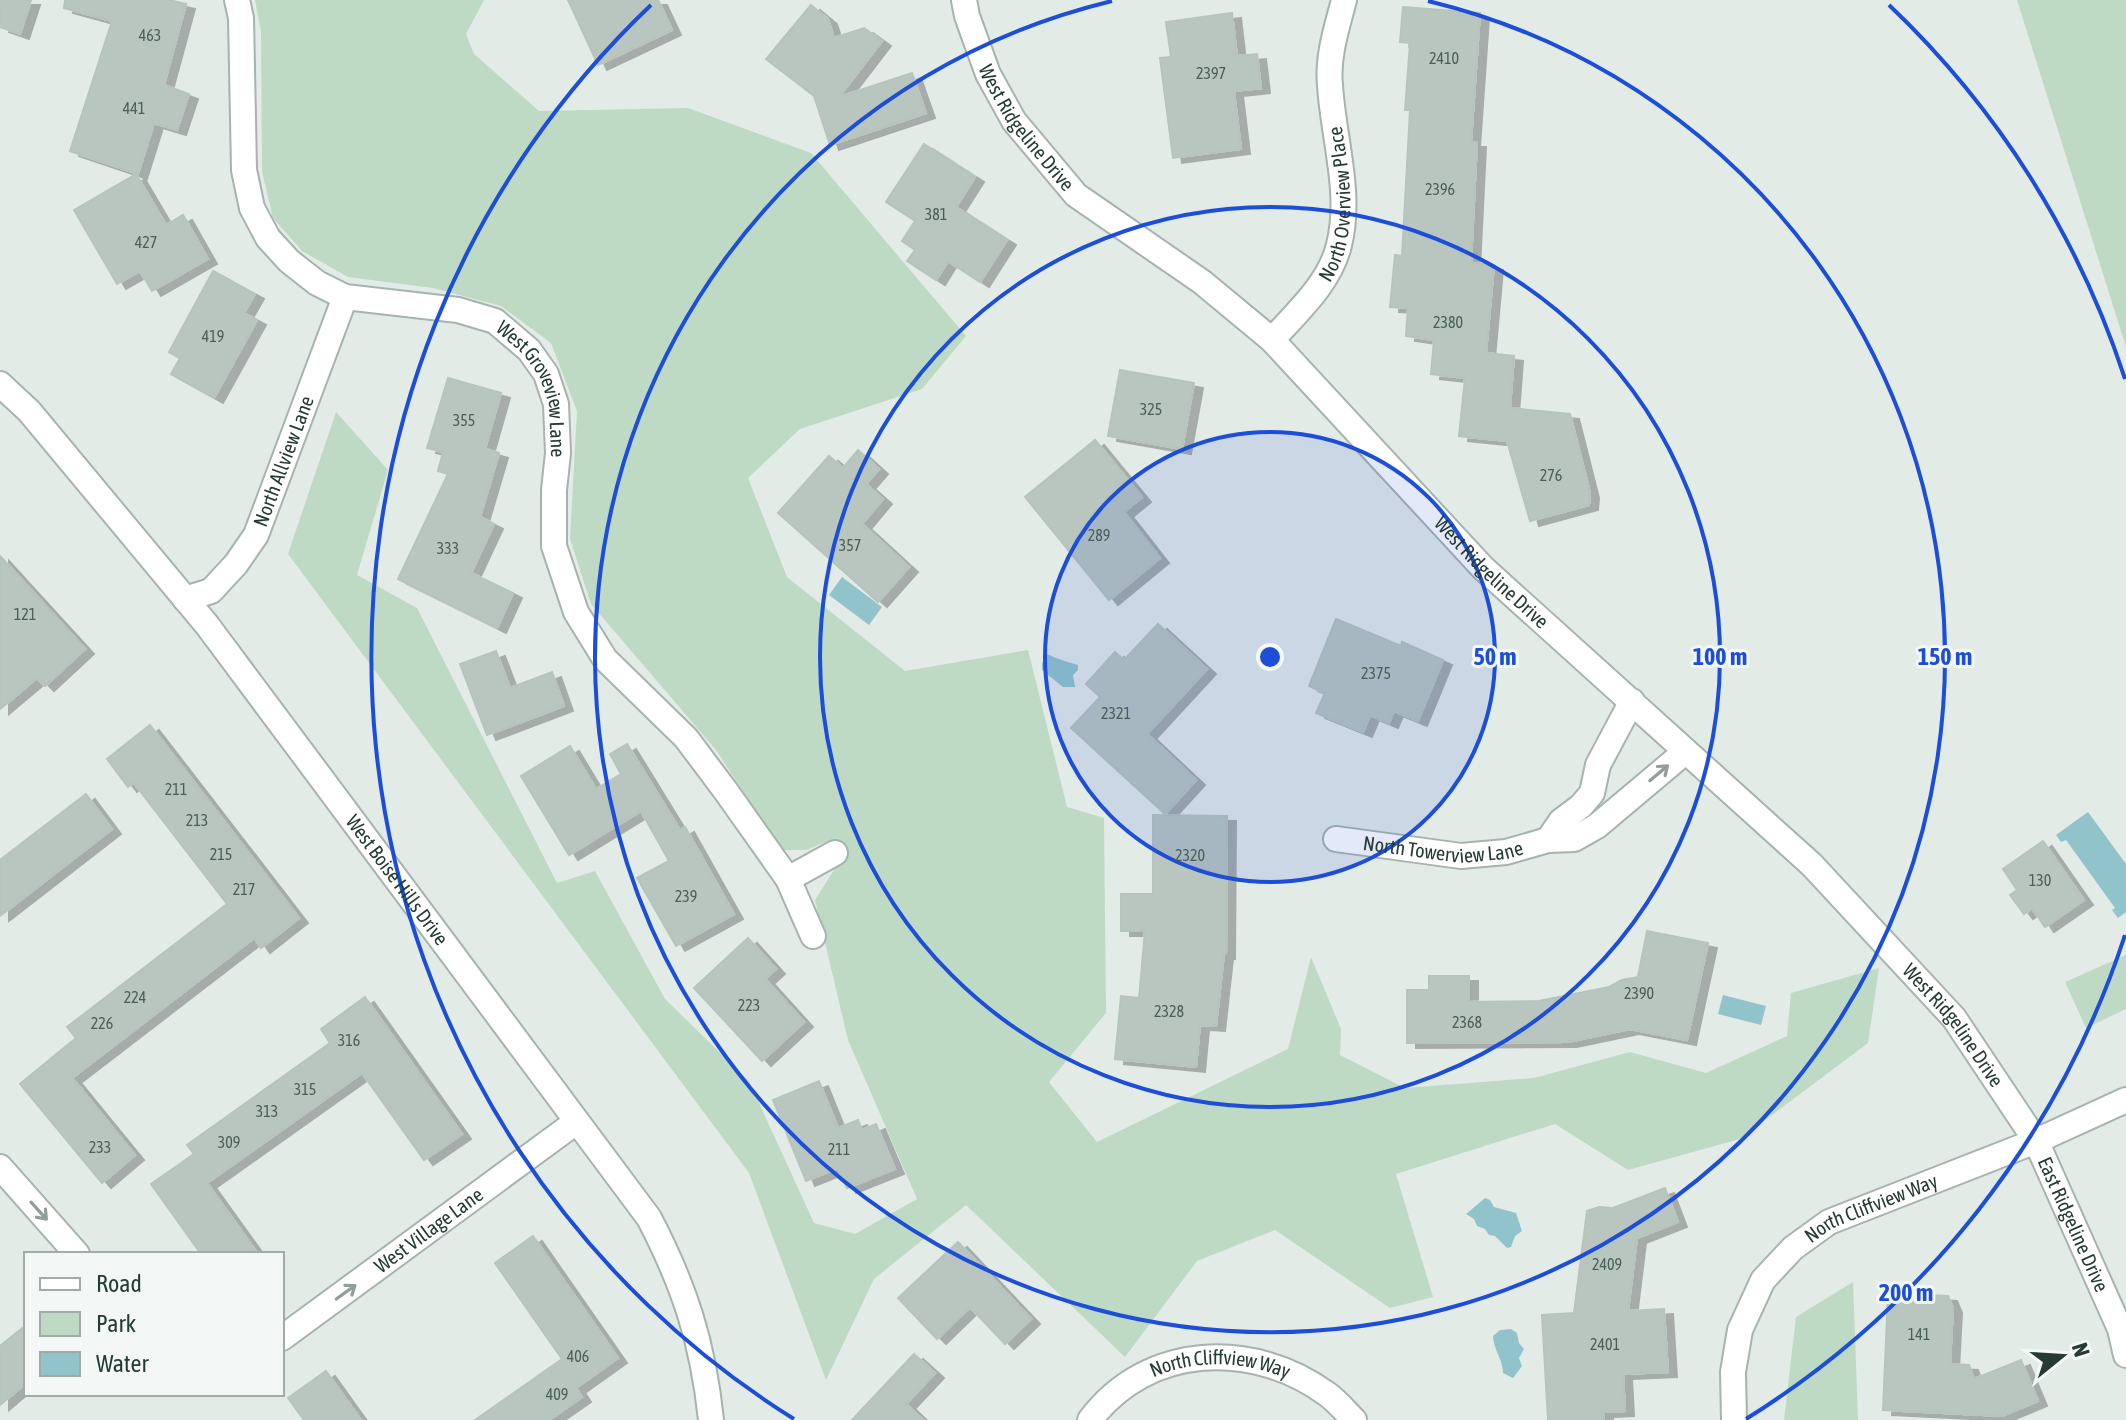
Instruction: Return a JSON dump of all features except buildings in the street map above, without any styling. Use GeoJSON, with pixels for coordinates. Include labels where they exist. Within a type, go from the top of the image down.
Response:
{"type":"FeatureCollection","features":[{"type":"Feature","properties":{"kind":"street","name":"West Groveview Lane"},"geometry":{"type":"LineString","coordinates":[[237,0],[241,18],[244,170],[252,208],[268,238],[289,261],[317,283],[345,297],[458,310],[495,321],[529,350],[546,374],[556,404],[558,453],[554,490],[554,546],[576,612],[605,659],[686,738],[788,879],[813,936]]}},
{"type":"Feature","properties":{"kind":"street","name":"West Ridgeline Drive"},"geometry":{"type":"LineString","coordinates":[[964,0],[988,74],[1014,121],[1076,195],[1202,282],[1272,340],[1483,568],[1812,865],[1954,1018],[2036,1141]]}},
{"type":"Feature","properties":{"kind":"street","name":"North Overview Place"},"geometry":{"type":"LineString","coordinates":[[1272,340],[1320,285],[1339,246],[1343,201],[1329,81],[1333,43],[1344,0]]}},
{"type":"Feature","properties":{"kind":"street","name":"North Allview Lane"},"geometry":{"type":"LineString","coordinates":[[185,599],[211,591],[236,564],[256,535],[345,297]]}},
{"type":"Feature","properties":{"kind":"street","name":"West Boise Hills Drive"},"geometry":{"type":"LineString","coordinates":[[0,384],[29,411],[185,599],[649,1218],[675,1267],[693,1317],[707,1378],[711,1420]]}},
{"type":"Feature","properties":{"kind":"street","name":"North Towerview Lane"},"geometry":{"type":"LineString","coordinates":[[1548,840],[1561,821],[1592,793],[1598,765],[1632,701]]}},
{"type":"Feature","properties":{"kind":"street","name":"North Towerview Lane"},"geometry":{"type":"LineString","coordinates":[[1336,839],[1461,856],[1506,852],[1548,840],[1574,839],[1597,826],[1685,752]]}},
{"type":"Feature","properties":{"kind":"street"},"geometry":{"type":"LineString","coordinates":[[1597,777],[1624,802]]}},
{"type":"Feature","properties":{"kind":"street"},"geometry":{"type":"LineString","coordinates":[[788,879],[835,853]]}},
{"type":"Feature","properties":{"kind":"street","name":"North Cliffview Way"},"geometry":{"type":"LineString","coordinates":[[1734,1420],[1733,1372],[1740,1330],[1763,1280],[1793,1248],[1829,1222],[2036,1141],[2126,1100]]}},
{"type":"Feature","properties":{"kind":"street","name":"West Village Lane"},"geometry":{"type":"LineString","coordinates":[[284,1337],[576,1122]]}},
{"type":"Feature","properties":{"kind":"street","name":"East Ridgeline Drive"},"geometry":{"type":"LineString","coordinates":[[2036,1141],[2120,1329],[2126,1355]]}},
{"type":"Feature","properties":{"kind":"street"},"geometry":{"type":"LineString","coordinates":[[0,1167],[75,1252]]}},
{"type":"Feature","properties":{"kind":"street","name":"North Cliffview Way"},"geometry":{"type":"LineString","coordinates":[[1090,1420],[1100,1406],[1131,1382],[1161,1367],[1223,1355],[1288,1371],[1329,1395],[1354,1420]]}},
{"type":"Feature","properties":{"kind":"green space"},"geometry":{"type":"Polygon","coordinates":[[[255,0],[484,0],[466,34],[474,54],[539,111],[688,108],[811,153],[966,336],[922,389],[800,429],[748,478],[787,577],[905,671],[1028,650],[1067,807],[1104,818],[1106,1013],[1049,1082],[1097,1142],[1288,1049],[1311,957],[1341,1029],[1340,1055],[1405,1088],[1534,1078],[1630,1052],[1706,1073],[1787,1036],[1791,993],[1879,968],[1868,1043],[1740,1139],[1628,1170],[1555,1124],[1396,1174],[1433,1297],[1390,1308],[1275,1230],[1197,1261],[1125,1357],[966,1205],[874,1279],[826,1380],[749,1173],[288,554],[336,412],[388,470],[357,575],[417,608],[557,883],[595,871],[665,999],[749,1081],[814,1223],[855,1234],[917,1199],[848,1040],[815,900],[841,859],[828,841],[806,850],[781,850],[716,750],[591,604],[570,539],[577,411],[551,343],[501,306],[433,288],[348,277],[302,251],[273,218],[262,172],[261,32],[255,0]]]}},
{"type":"Feature","properties":{"kind":"green space"},"geometry":{"type":"Polygon","coordinates":[[[2017,0],[2126,0],[2126,347],[2017,0]]]}},
{"type":"Feature","properties":{"kind":"green space"},"geometry":{"type":"Polygon","coordinates":[[[2126,955],[2126,1009],[2086,1028],[2065,982],[2126,955]]]}},
{"type":"Feature","properties":{"kind":"green space"},"geometry":{"type":"Polygon","coordinates":[[[1853,1282],[1858,1420],[1784,1420],[1796,1317],[1853,1282]]]}},
{"type":"Feature","properties":{"kind":"water"},"geometry":{"type":"Polygon","coordinates":[[[842,577],[882,607],[869,625],[829,595],[842,577]]]}},
{"type":"Feature","properties":{"kind":"water"},"geometry":{"type":"Polygon","coordinates":[[[1047,654],[1078,665],[1073,675],[1075,687],[1063,687],[1042,670],[1047,654]]]}},
{"type":"Feature","properties":{"kind":"water"},"geometry":{"type":"Polygon","coordinates":[[[2088,812],[2126,864],[2126,912],[2118,918],[2112,910],[2115,908],[2066,840],[2061,842],[2056,835],[2088,812]]]}},
{"type":"Feature","properties":{"kind":"water"},"geometry":{"type":"Polygon","coordinates":[[[1723,995],[1766,1006],[1761,1025],[1718,1014],[1723,995]]]}},
{"type":"Feature","properties":{"kind":"water"},"geometry":{"type":"Polygon","coordinates":[[[1485,1198],[1494,1207],[1516,1213],[1522,1231],[1515,1236],[1511,1247],[1507,1248],[1495,1236],[1489,1235],[1466,1214],[1485,1198]]]}},
{"type":"Feature","properties":{"kind":"water"},"geometry":{"type":"Polygon","coordinates":[[[1511,1329],[1517,1333],[1524,1349],[1519,1358],[1522,1366],[1513,1378],[1503,1373],[1493,1336],[1500,1330],[1511,1329]]]}}]}
